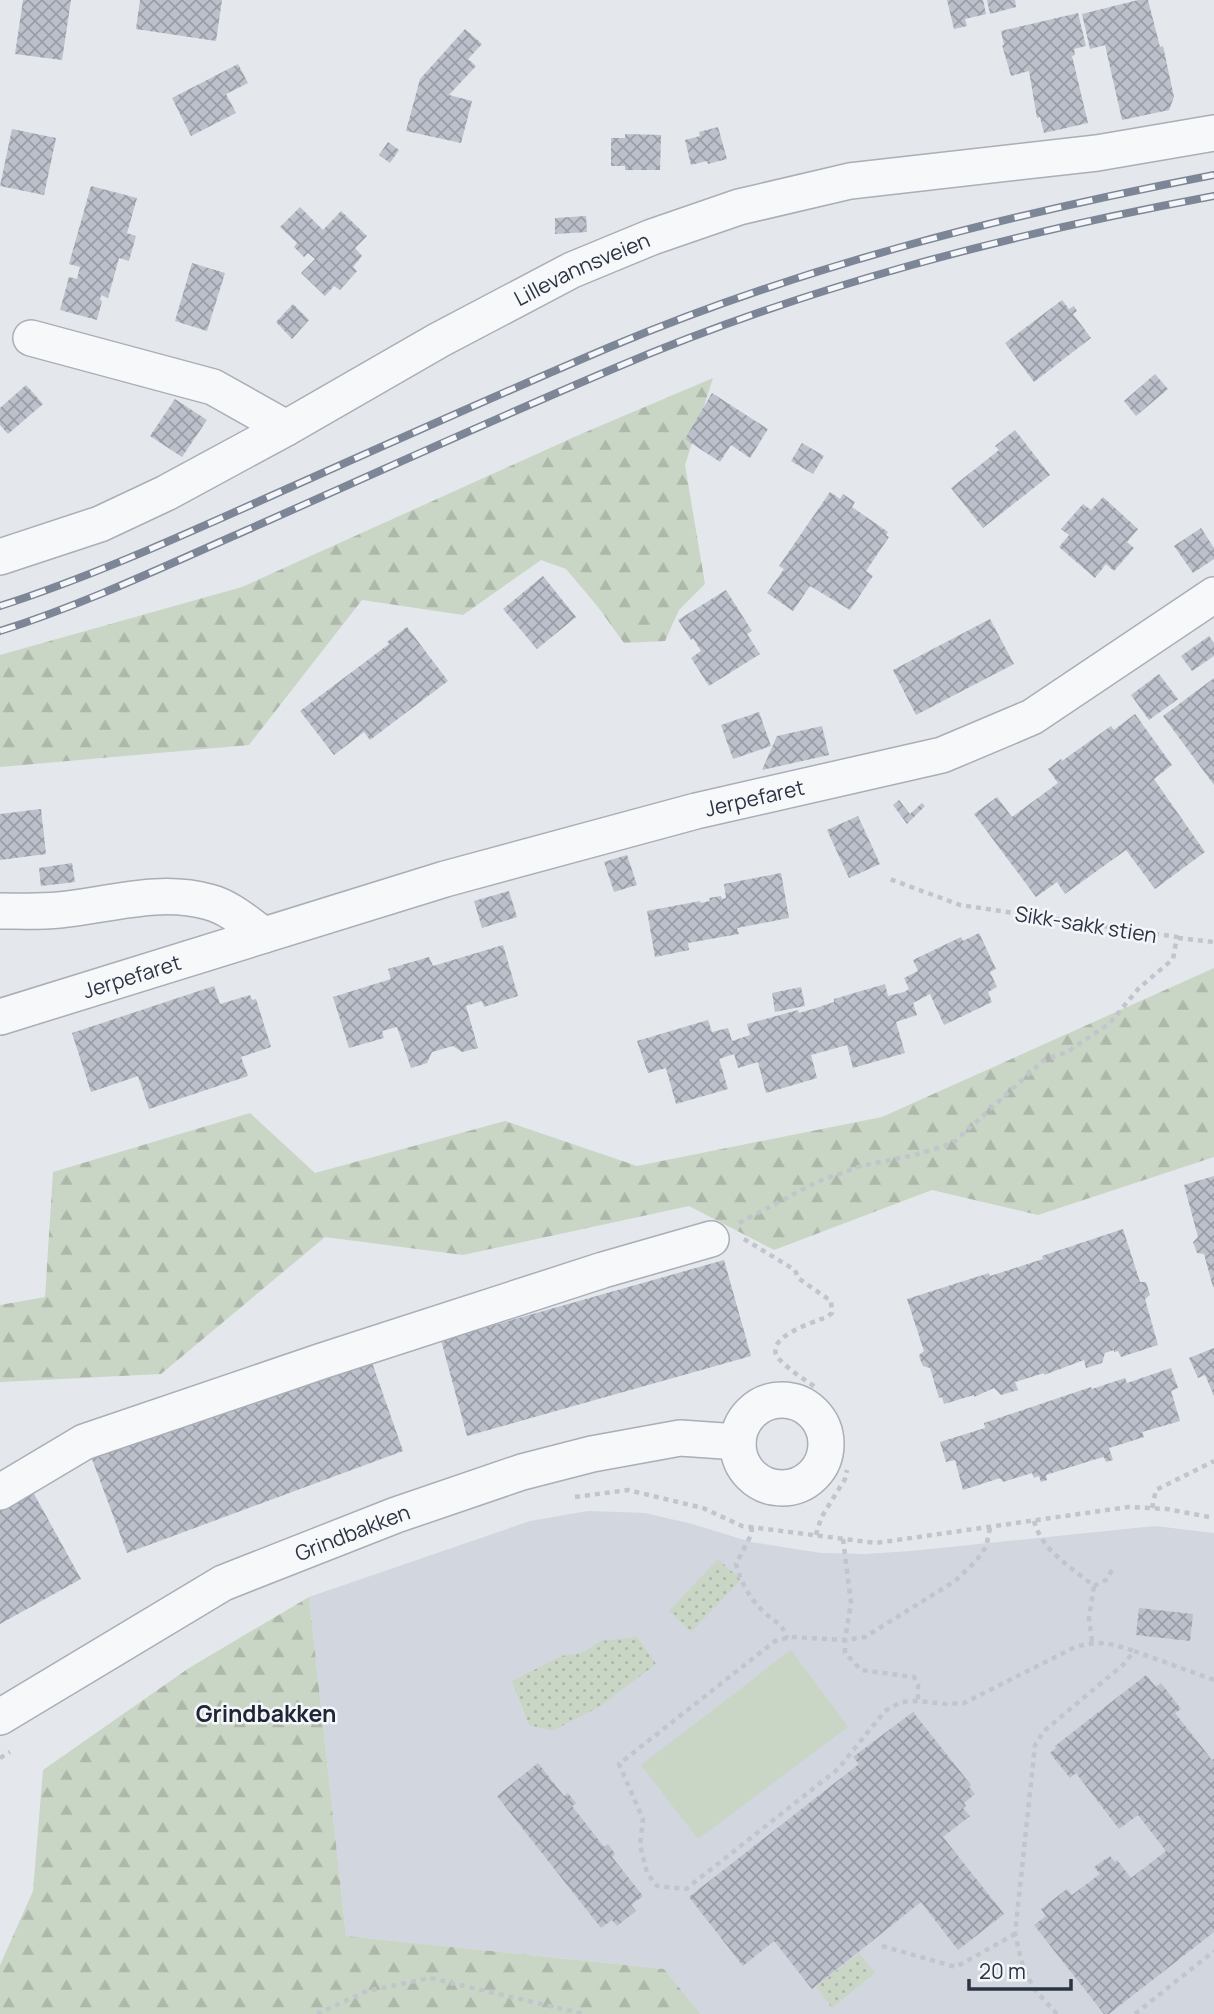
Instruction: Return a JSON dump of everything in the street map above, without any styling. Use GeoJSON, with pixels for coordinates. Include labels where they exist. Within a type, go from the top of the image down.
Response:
{"type":"FeatureCollection","features":[{"type":"Feature","properties":{"kind":"street","name":"Lillevannsveien"},"geometry":{"type":"LineString","coordinates":[[0,557],[100,524],[166,493],[439,340],[572,270],[652,237],[739,207],[850,181],[1097,153],[1214,133]]}},
{"type":"Feature","properties":{"kind":"street"},"geometry":{"type":"LineString","coordinates":[[32,338],[213,387],[286,428]]}},
{"type":"Feature","properties":{"kind":"street","name":"Jerpefaret"},"geometry":{"type":"LineString","coordinates":[[0,1017],[445,879],[696,811],[942,755],[1032,717],[1214,595]]}},
{"type":"Feature","properties":{"kind":"street"},"geometry":{"type":"LineString","coordinates":[[0,911],[58,910],[141,898],[181,897],[211,902],[236,915],[264,935]]}},
{"type":"Feature","properties":{"kind":"street"},"geometry":{"type":"LineString","coordinates":[[0,1492],[84,1441],[309,1365],[719,1234]]}},
{"type":"Feature","properties":{"kind":"street","name":"Grindbakken"},"geometry":{"type":"LineString","coordinates":[[0,1717],[223,1583],[396,1516],[523,1472],[593,1454],[680,1438],[738,1442]]}},
{"type":"Feature","properties":{"kind":"path","name":"Sikk-sakk stien"},"geometry":{"type":"LineString","coordinates":[[719,1234],[828,1178],[861,1166],[915,1155],[953,1143],[1044,1060],[1067,1052],[1110,1024],[1139,988],[1172,959],[1177,937],[960,905],[887,878]]}},
{"type":"Feature","properties":{"kind":"path"},"geometry":{"type":"LineString","coordinates":[[1177,937],[1214,942]]}},
{"type":"Feature","properties":{"kind":"path"},"geometry":{"type":"LineString","coordinates":[[719,1234],[795,1270],[798,1278],[831,1301],[832,1313],[793,1330],[776,1345],[775,1351],[779,1359],[815,1387]]}},
{"type":"Feature","properties":{"kind":"path"},"geometry":{"type":"LineString","coordinates":[[1152,1508],[1156,1490],[1214,1461]]}},
{"type":"Feature","properties":{"kind":"path"},"geometry":{"type":"LineString","coordinates":[[816,1535],[821,1518],[845,1479],[847,1470]]}},
{"type":"Feature","properties":{"kind":"path"},"geometry":{"type":"LineString","coordinates":[[564,1498],[628,1490],[703,1508],[742,1526],[876,1544],[1128,1507],[1167,1509],[1214,1518]]}},
{"type":"Feature","properties":{"kind":"path"},"geometry":{"type":"LineString","coordinates":[[1034,1521],[1048,1549],[1094,1586]]}},
{"type":"Feature","properties":{"kind":"path"},"geometry":{"type":"LineString","coordinates":[[752,1527],[751,1535],[736,1564],[741,1580],[766,1615],[782,1625],[787,1638]]}},
{"type":"Feature","properties":{"kind":"path"},"geometry":{"type":"LineString","coordinates":[[990,1528],[986,1547],[955,1581],[865,1637],[845,1640],[787,1638],[775,1641],[619,1764],[643,1819],[640,1846],[647,1873],[657,1886],[686,1889],[838,1769],[886,1712],[901,1702],[918,1700],[946,1704],[964,1703],[1075,1647],[1092,1642],[1115,1644],[1214,1680]]}},
{"type":"Feature","properties":{"kind":"path"},"geometry":{"type":"LineString","coordinates":[[844,1539],[851,1603],[845,1653],[861,1670],[914,1677],[918,1685],[918,1700]]}},
{"type":"Feature","properties":{"kind":"path"},"geometry":{"type":"LineString","coordinates":[[1094,1586],[1105,1580],[1112,1570]]}},
{"type":"Feature","properties":{"kind":"path"},"geometry":{"type":"LineString","coordinates":[[1092,1642],[1089,1618],[1094,1586]]}},
{"type":"Feature","properties":{"kind":"path"},"geometry":{"type":"LineString","coordinates":[[1057,2014],[1034,1989],[1023,1967],[1014,1934],[1035,1745],[1044,1731],[1125,1664],[1133,1651]]}},
{"type":"Feature","properties":{"kind":"path"},"geometry":{"type":"LineString","coordinates":[[0,1758],[10,1752]]}},
{"type":"Feature","properties":{"kind":"path"},"geometry":{"type":"LineString","coordinates":[[882,1946],[956,1967],[1014,1934]]}},
{"type":"Feature","properties":{"kind":"path"},"geometry":{"type":"LineString","coordinates":[[1135,2014],[1214,1951]]}},
{"type":"Feature","properties":{"kind":"path"},"geometry":{"type":"LineString","coordinates":[[317,2014],[367,1991],[430,1978],[584,2014]]}},
{"type":"Feature","properties":{"kind":"shaded area"},"geometry":{"type":"Polygon","coordinates":[[[588,1511],[645,1513],[751,1542],[821,1553],[911,1551],[1155,1526],[1214,1533],[1214,2014],[701,2014],[664,1969],[346,1936],[309,1597],[530,1521],[588,1511]]]}},
{"type":"Feature","properties":{"kind":"green space"},"geometry":{"type":"Polygon","coordinates":[[[713,378],[685,465],[705,584],[679,610],[665,641],[624,643],[566,569],[541,560],[463,615],[362,600],[249,745],[0,767],[0,655],[242,587],[581,434],[713,378]]]}},
{"type":"Feature","properties":{"kind":"green space"},"geometry":{"type":"Polygon","coordinates":[[[1214,968],[1214,1157],[1038,1215],[932,1190],[774,1250],[689,1206],[463,1255],[325,1237],[161,1374],[0,1382],[0,1305],[45,1297],[53,1172],[250,1113],[315,1173],[505,1121],[637,1166],[882,1117],[1214,968]]]}},
{"type":"Feature","properties":{"kind":"green space"},"geometry":{"type":"Polygon","coordinates":[[[718,1559],[741,1580],[691,1632],[669,1611],[718,1559]]]}},
{"type":"Feature","properties":{"kind":"green space"},"geometry":{"type":"Polygon","coordinates":[[[309,1597],[346,1936],[664,1969],[701,2014],[0,2014],[0,1965],[33,1891],[43,1770],[189,1668],[309,1597]]]}},
{"type":"Feature","properties":{"kind":"green space"},"geometry":{"type":"Polygon","coordinates":[[[637,1637],[656,1664],[599,1707],[552,1731],[529,1725],[512,1681],[561,1656],[582,1653],[600,1641],[637,1637]]]}},
{"type":"Feature","properties":{"kind":"green space"},"geometry":{"type":"Polygon","coordinates":[[[791,1650],[848,1727],[698,1839],[641,1765],[791,1650]]]}},
{"type":"Feature","properties":{"kind":"green space"},"geometry":{"type":"Polygon","coordinates":[[[859,1953],[875,1973],[832,2008],[816,1987],[859,1953]]]}},
{"type":"Feature","properties":{"kind":"building"},"geometry":{"type":"Polygon","coordinates":[[[23,0],[71,0],[62,60],[15,54],[23,0]]]}},
{"type":"Feature","properties":{"kind":"building"},"geometry":{"type":"Polygon","coordinates":[[[140,0],[222,0],[216,41],[136,29],[140,0]]]}},
{"type":"Feature","properties":{"kind":"building"},"geometry":{"type":"Polygon","coordinates":[[[947,0],[983,0],[986,14],[965,19],[967,26],[954,29],[947,0]]]}},
{"type":"Feature","properties":{"kind":"building"},"geometry":{"type":"Polygon","coordinates":[[[987,0],[1015,0],[1016,7],[990,14],[987,0]]]}},
{"type":"Feature","properties":{"kind":"building"},"geometry":{"type":"Polygon","coordinates":[[[1148,0],[1160,47],[1163,46],[1174,97],[1169,110],[1122,120],[1105,45],[1090,49],[1082,14],[1148,0]]]}},
{"type":"Feature","properties":{"kind":"building"},"geometry":{"type":"Polygon","coordinates":[[[1078,13],[1086,46],[1074,49],[1075,55],[1072,56],[1088,123],[1044,133],[1040,117],[1037,118],[1029,71],[1011,76],[1001,31],[1078,13]]]}},
{"type":"Feature","properties":{"kind":"building"},"geometry":{"type":"Polygon","coordinates":[[[465,29],[482,44],[468,59],[476,66],[449,95],[472,101],[461,143],[406,131],[420,79],[465,29]]]}},
{"type":"Feature","properties":{"kind":"building"},"geometry":{"type":"Polygon","coordinates":[[[238,64],[248,83],[226,94],[236,113],[191,136],[172,98],[238,64]]]}},
{"type":"Feature","properties":{"kind":"building"},"geometry":{"type":"Polygon","coordinates":[[[718,127],[727,159],[691,165],[685,140],[700,136],[699,132],[718,127]]]}},
{"type":"Feature","properties":{"kind":"building"},"geometry":{"type":"Polygon","coordinates":[[[12,129],[56,138],[44,195],[0,186],[12,129]]]}},
{"type":"Feature","properties":{"kind":"building"},"geometry":{"type":"Polygon","coordinates":[[[625,134],[661,135],[660,170],[625,170],[625,166],[611,166],[611,138],[625,138],[625,134]]]}},
{"type":"Feature","properties":{"kind":"building"},"geometry":{"type":"Polygon","coordinates":[[[388,142],[399,150],[390,163],[379,155],[388,142]]]}},
{"type":"Feature","properties":{"kind":"building"},"geometry":{"type":"Polygon","coordinates":[[[91,186],[137,198],[127,233],[136,236],[129,261],[119,258],[108,298],[101,295],[97,320],[60,310],[69,277],[77,279],[80,267],[69,264],[91,186]]]}},
{"type":"Feature","properties":{"kind":"building"},"geometry":{"type":"Polygon","coordinates":[[[300,207],[323,230],[341,211],[367,236],[355,248],[362,256],[353,267],[357,271],[340,290],[334,286],[325,296],[301,273],[315,259],[308,253],[304,257],[294,247],[297,243],[280,227],[300,207]]]}},
{"type":"Feature","properties":{"kind":"building"},"geometry":{"type":"Polygon","coordinates":[[[586,216],[587,232],[555,234],[555,218],[586,216]]]}},
{"type":"Feature","properties":{"kind":"building"},"geometry":{"type":"Polygon","coordinates":[[[192,263],[225,273],[207,331],[175,321],[192,263]]]}},
{"type":"Feature","properties":{"kind":"building"},"geometry":{"type":"Polygon","coordinates":[[[1062,300],[1069,309],[1074,306],[1077,311],[1073,314],[1091,338],[1034,382],[1005,343],[1062,300]]]}},
{"type":"Feature","properties":{"kind":"building"},"geometry":{"type":"Polygon","coordinates":[[[293,304],[309,320],[292,339],[276,322],[293,304]]]}},
{"type":"Feature","properties":{"kind":"building"},"geometry":{"type":"Polygon","coordinates":[[[1155,374],[1168,389],[1136,416],[1124,401],[1155,374]]]}},
{"type":"Feature","properties":{"kind":"building"},"geometry":{"type":"Polygon","coordinates":[[[26,385],[43,404],[8,434],[0,425],[0,408],[26,385]]]}},
{"type":"Feature","properties":{"kind":"building"},"geometry":{"type":"Polygon","coordinates":[[[712,393],[768,429],[750,458],[731,445],[720,462],[685,439],[712,393]]]}},
{"type":"Feature","properties":{"kind":"building"},"geometry":{"type":"Polygon","coordinates":[[[175,399],[207,420],[182,457],[150,436],[175,399]]]}},
{"type":"Feature","properties":{"kind":"building"},"geometry":{"type":"Polygon","coordinates":[[[1015,430],[1050,475],[983,528],[951,488],[999,450],[995,446],[1015,430]]]}},
{"type":"Feature","properties":{"kind":"building"},"geometry":{"type":"Polygon","coordinates":[[[802,443],[824,456],[813,474],[791,461],[802,443]]]}},
{"type":"Feature","properties":{"kind":"building"},"geometry":{"type":"Polygon","coordinates":[[[830,492],[840,499],[843,494],[855,502],[852,507],[888,532],[886,535],[889,537],[866,571],[873,576],[850,610],[810,586],[793,611],[767,593],[784,569],[779,566],[830,492]]]}},
{"type":"Feature","properties":{"kind":"building"},"geometry":{"type":"Polygon","coordinates":[[[1103,497],[1138,529],[1127,542],[1134,548],[1114,571],[1106,564],[1095,578],[1059,547],[1069,535],[1061,529],[1083,504],[1091,510],[1103,497]]]}},
{"type":"Feature","properties":{"kind":"building"},"geometry":{"type":"Polygon","coordinates":[[[1201,528],[1214,548],[1214,559],[1193,573],[1174,546],[1201,528]]]}},
{"type":"Feature","properties":{"kind":"building"},"geometry":{"type":"Polygon","coordinates":[[[543,576],[576,617],[537,649],[503,609],[543,576]]]}},
{"type":"Feature","properties":{"kind":"building"},"geometry":{"type":"Polygon","coordinates":[[[726,590],[752,631],[747,634],[760,654],[709,686],[691,658],[701,651],[678,620],[726,590]]]}},
{"type":"Feature","properties":{"kind":"building"},"geometry":{"type":"Polygon","coordinates":[[[990,619],[1014,664],[916,715],[893,670],[990,619]]]}},
{"type":"Feature","properties":{"kind":"building"},"geometry":{"type":"Polygon","coordinates":[[[407,627],[448,681],[370,740],[364,732],[334,755],[300,711],[389,644],[387,642],[407,627]]]}},
{"type":"Feature","properties":{"kind":"building"},"geometry":{"type":"Polygon","coordinates":[[[1209,636],[1214,643],[1214,656],[1192,671],[1181,656],[1209,636]]]}},
{"type":"Feature","properties":{"kind":"building"},"geometry":{"type":"Polygon","coordinates":[[[1159,674],[1178,699],[1149,720],[1131,695],[1159,674]]]}},
{"type":"Feature","properties":{"kind":"building"},"geometry":{"type":"Polygon","coordinates":[[[1214,678],[1214,785],[1163,716],[1214,678]]]}},
{"type":"Feature","properties":{"kind":"building"},"geometry":{"type":"Polygon","coordinates":[[[759,712],[771,746],[733,759],[721,725],[759,712]]]}},
{"type":"Feature","properties":{"kind":"building"},"geometry":{"type":"Polygon","coordinates":[[[1135,714],[1172,765],[1154,779],[1205,852],[1155,889],[1126,850],[1065,894],[1057,882],[1036,897],[974,814],[997,797],[1012,817],[1058,783],[1048,769],[1111,726],[1114,730],[1135,714]]]}},
{"type":"Feature","properties":{"kind":"building"},"geometry":{"type":"Polygon","coordinates":[[[822,726],[829,755],[762,770],[777,736],[822,726]]]}},
{"type":"Feature","properties":{"kind":"building"},"geometry":{"type":"Polygon","coordinates":[[[899,800],[910,814],[922,803],[925,806],[907,824],[893,805],[899,800]]]}},
{"type":"Feature","properties":{"kind":"building"},"geometry":{"type":"Polygon","coordinates":[[[41,809],[46,854],[0,860],[0,814],[41,809]]]}},
{"type":"Feature","properties":{"kind":"building"},"geometry":{"type":"Polygon","coordinates":[[[858,816],[880,864],[849,878],[827,830],[858,816]]]}},
{"type":"Feature","properties":{"kind":"building"},"geometry":{"type":"Polygon","coordinates":[[[627,855],[637,885],[614,892],[604,862],[627,855]]]}},
{"type":"Feature","properties":{"kind":"building"},"geometry":{"type":"Polygon","coordinates":[[[72,863],[75,882],[41,886],[39,868],[72,863]]]}},
{"type":"Feature","properties":{"kind":"building"},"geometry":{"type":"Polygon","coordinates":[[[781,873],[789,918],[737,928],[739,934],[688,943],[689,950],[655,957],[647,911],[700,901],[701,903],[721,896],[722,899],[726,898],[724,884],[781,873]]]}},
{"type":"Feature","properties":{"kind":"building"},"geometry":{"type":"Polygon","coordinates":[[[509,891],[517,917],[482,928],[474,901],[509,891]]]}},
{"type":"Feature","properties":{"kind":"building"},"geometry":{"type":"Polygon","coordinates":[[[979,933],[996,969],[990,972],[997,987],[988,992],[992,1002],[944,1025],[930,994],[913,1003],[917,1015],[896,1022],[905,1053],[853,1068],[847,1045],[811,1055],[817,1078],[766,1093],[758,1062],[738,1068],[734,1054],[719,1059],[728,1089],[676,1104],[666,1068],[648,1073],[637,1041],[708,1020],[712,1032],[728,1028],[732,1041],[750,1035],[747,1024],[798,1010],[799,1013],[885,984],[888,996],[904,992],[909,989],[904,978],[918,971],[913,960],[961,937],[963,941],[979,933]]]}},
{"type":"Feature","properties":{"kind":"building"},"geometry":{"type":"Polygon","coordinates":[[[503,945],[518,996],[484,1007],[482,1001],[466,1006],[478,1048],[462,1052],[453,1046],[432,1052],[427,1063],[411,1068],[397,1027],[382,1031],[384,1038],[349,1048],[333,997],[391,979],[388,969],[429,957],[433,966],[503,945]]]}},
{"type":"Feature","properties":{"kind":"building"},"geometry":{"type":"Polygon","coordinates":[[[214,986],[220,1004],[250,995],[252,1000],[256,999],[271,1047],[241,1057],[248,1076],[149,1109],[138,1076],[91,1092],[72,1033],[214,986]]]}},
{"type":"Feature","properties":{"kind":"building"},"geometry":{"type":"Polygon","coordinates":[[[801,987],[805,1006],[775,1012],[772,993],[801,987]]]}},
{"type":"Feature","properties":{"kind":"building"},"geometry":{"type":"Polygon","coordinates":[[[1214,1176],[1213,1287],[1204,1254],[1197,1253],[1193,1242],[1198,1237],[1184,1185],[1214,1176]]]}},
{"type":"Feature","properties":{"kind":"building"},"geometry":{"type":"Polygon","coordinates":[[[1123,1229],[1140,1282],[1146,1282],[1150,1295],[1145,1299],[1158,1345],[1121,1357],[1118,1351],[1114,1350],[1105,1353],[1102,1363],[1086,1368],[1084,1360],[1044,1375],[1015,1382],[1018,1390],[1001,1395],[994,1388],[974,1397],[944,1404],[942,1397],[939,1398],[930,1368],[923,1366],[920,1359],[919,1355],[924,1351],[907,1299],[1043,1259],[1042,1256],[1123,1229]]]}},
{"type":"Feature","properties":{"kind":"building"},"geometry":{"type":"Polygon","coordinates":[[[724,1260],[751,1356],[467,1436],[441,1340],[724,1260]]]}},
{"type":"Feature","properties":{"kind":"building"},"geometry":{"type":"Polygon","coordinates":[[[1214,1348],[1214,1396],[1205,1375],[1198,1378],[1189,1358],[1214,1348]]]}},
{"type":"Feature","properties":{"kind":"building"},"geometry":{"type":"Polygon","coordinates":[[[370,1357],[403,1451],[127,1553],[92,1459],[370,1357]]]}},
{"type":"Feature","properties":{"kind":"building"},"geometry":{"type":"Polygon","coordinates":[[[1171,1368],[1178,1388],[1171,1391],[1180,1421],[1142,1432],[1144,1437],[1109,1448],[1113,1460],[1106,1462],[1104,1457],[1093,1460],[1046,1475],[1047,1480],[1041,1482],[1039,1476],[1034,1478],[1032,1473],[1003,1482],[1000,1478],[963,1490],[955,1460],[946,1462],[940,1442],[985,1428],[984,1423],[1091,1387],[1092,1389],[1125,1378],[1127,1383],[1171,1368]]]}},
{"type":"Feature","properties":{"kind":"building"},"geometry":{"type":"Polygon","coordinates":[[[33,1492],[81,1579],[0,1624],[0,1510],[33,1492]]]}},
{"type":"Feature","properties":{"kind":"building"},"geometry":{"type":"Polygon","coordinates":[[[1139,1608],[1193,1614],[1190,1641],[1136,1635],[1139,1608]]]}},
{"type":"Feature","properties":{"kind":"building"},"geometry":{"type":"Polygon","coordinates":[[[1146,1675],[1156,1687],[1161,1683],[1181,1709],[1175,1713],[1212,1760],[1214,1759],[1214,1932],[1109,2014],[1104,2014],[1034,1925],[1046,1916],[1041,1909],[1067,1889],[1072,1895],[1100,1874],[1094,1867],[1110,1856],[1115,1862],[1117,1860],[1131,1878],[1166,1851],[1138,1815],[1119,1829],[1076,1773],[1070,1778],[1050,1753],[1055,1746],[1146,1675]]]}},
{"type":"Feature","properties":{"kind":"building"},"geometry":{"type":"Polygon","coordinates":[[[913,1712],[971,1785],[969,1787],[975,1794],[964,1803],[966,1806],[963,1808],[970,1816],[943,1837],[1004,1914],[958,1950],[921,1902],[812,1989],[774,1941],[743,1966],[689,1897],[859,1764],[853,1757],[913,1712]]]}},
{"type":"Feature","properties":{"kind":"building"},"geometry":{"type":"Polygon","coordinates":[[[538,1763],[564,1796],[568,1793],[576,1803],[572,1806],[604,1847],[608,1844],[615,1854],[612,1857],[643,1896],[631,1905],[636,1911],[617,1926],[612,1920],[601,1928],[497,1796],[538,1763]]]}},
{"type":"Feature","properties":{"kind":"railway"},"geometry":{"type":"LineString","coordinates":[[0,606],[191,532],[610,347],[758,291],[832,267],[983,225],[1214,175]]}},
{"type":"Feature","properties":{"kind":"railway"},"geometry":{"type":"LineString","coordinates":[[0,631],[125,584],[615,368],[761,312],[910,265],[1061,227],[1214,196]]}},
{"type":"Feature","properties":{"kind":"district","name":"Grindbakken"},"geometry":{"type":"Point","coordinates":[266,1713]}}]}
